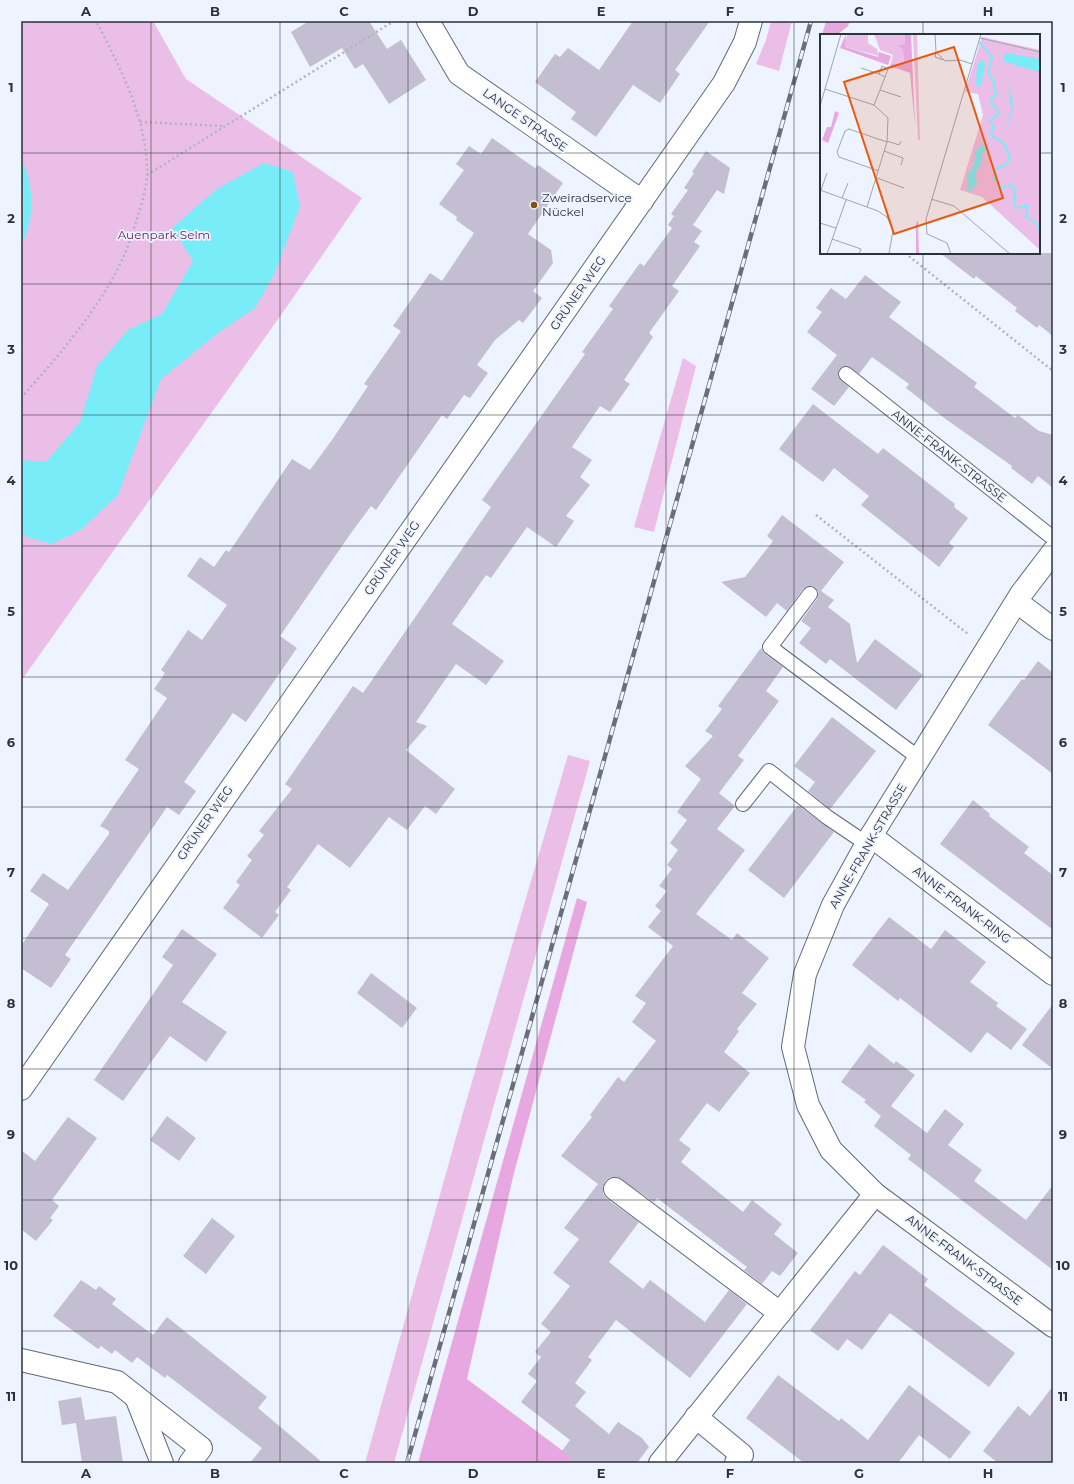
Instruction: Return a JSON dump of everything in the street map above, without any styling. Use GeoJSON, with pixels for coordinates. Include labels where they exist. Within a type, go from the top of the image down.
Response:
{"type":"FeatureCollection","features":[{"type":"Feature","properties":{"kind":"street","name":"LANGE STRASSE"},"geometry":{"type":"LineString","coordinates":[[428,21],[460,74],[642,201]]}},
{"type":"Feature","properties":{"kind":"street","name":"GRÜNER WEG"},"geometry":{"type":"LineString","coordinates":[[21,1089],[172,870],[724,82],[745,42],[751,21]]}},
{"type":"Feature","properties":{"kind":"street","name":"ANNE-FRANK-STRASSE"},"geometry":{"type":"LineString","coordinates":[[1053,552],[1017,602],[919,758],[869,840],[833,906],[805,974],[793,1047],[808,1105],[831,1150],[875,1194],[1053,1326]]}},
{"type":"Feature","properties":{"kind":"street"},"geometry":{"type":"LineString","coordinates":[[1017,602],[1053,629]]}},
{"type":"Feature","properties":{"kind":"street","name":"ANNE-FRANK-RING"},"geometry":{"type":"LineString","coordinates":[[869,840],[1053,974]]}},
{"type":"Feature","properties":{"kind":"street"},"geometry":{"type":"LineString","coordinates":[[615,1189],[780,1313]]}},
{"type":"Feature","properties":{"kind":"street"},"geometry":{"type":"LineString","coordinates":[[660,1463],[875,1194]]}},
{"type":"Feature","properties":{"kind":"street"},"geometry":{"type":"LineString","coordinates":[[21,1360],[117,1382],[201,1448],[190,1463]]}},
{"type":"Feature","properties":{"kind":"street"},"geometry":{"type":"LineString","coordinates":[[136,1397],[162,1463]]}},
{"type":"Feature","properties":{"kind":"street"},"geometry":{"type":"LineString","coordinates":[[696,1418],[744,1460]]}},
{"type":"Feature","properties":{"kind":"lane","name":"ANNE-FRANK-STRASSE"},"geometry":{"type":"LineString","coordinates":[[846,374],[1053,538]]}},
{"type":"Feature","properties":{"kind":"lane"},"geometry":{"type":"LineString","coordinates":[[810,594],[770,647],[919,758]]}},
{"type":"Feature","properties":{"kind":"lane"},"geometry":{"type":"LineString","coordinates":[[743,804],[769,771],[827,817],[869,840]]}},
{"type":"Feature","properties":{"kind":"path"},"geometry":{"type":"LineString","coordinates":[[21,398],[54,361],[107,288],[126,251],[140,209],[147,175],[140,122],[119,64],[96,21]]}},
{"type":"Feature","properties":{"kind":"path"},"geometry":{"type":"LineString","coordinates":[[147,175],[223,126],[394,21]]}},
{"type":"Feature","properties":{"kind":"path"},"geometry":{"type":"LineString","coordinates":[[140,122],[223,126]]}},
{"type":"Feature","properties":{"kind":"path"},"geometry":{"type":"LineString","coordinates":[[906,254],[1053,371]]}},
{"type":"Feature","properties":{"kind":"path"},"geometry":{"type":"LineString","coordinates":[[816,515],[988,649]]}},
{"type":"Feature","properties":{"kind":"green space","name":"Auenpark Selm"},"geometry":{"type":"Polygon","coordinates":[[[21,21],[153,21],[186,79],[362,198],[288,305],[21,681],[21,21]]]}},
{"type":"Feature","properties":{"kind":"green space"},"geometry":{"type":"Polygon","coordinates":[[[771,21],[792,21],[779,71],[756,64],[766,40],[771,21]]]}},
{"type":"Feature","properties":{"kind":"green space"},"geometry":{"type":"Polygon","coordinates":[[[683,358],[696,366],[654,532],[634,527],[683,358]]]}},
{"type":"Feature","properties":{"kind":"green space"},"geometry":{"type":"Polygon","coordinates":[[[568,755],[590,761],[394,1463],[365,1463],[462,1116],[568,755]]]}},
{"type":"Feature","properties":{"kind":"shaded area"},"geometry":{"type":"Polygon","coordinates":[[[826,21],[850,21],[848,26],[838,34],[822,34],[826,21]]]}},
{"type":"Feature","properties":{"kind":"shaded area"},"geometry":{"type":"Polygon","coordinates":[[[577,898],[587,902],[513,1177],[467,1379],[579,1463],[418,1463],[577,898]]]}},
{"type":"Feature","properties":{"kind":"water"},"geometry":{"type":"Polygon","coordinates":[[[264,163],[293,172],[300,206],[275,273],[255,308],[218,333],[161,379],[118,495],[81,530],[52,544],[21,535],[21,460],[46,462],[80,422],[97,366],[128,330],[162,314],[193,261],[172,228],[217,189],[264,163]]]}},
{"type":"Feature","properties":{"kind":"building"},"geometry":{"type":"Polygon","coordinates":[[[309,21],[369,21],[387,49],[401,40],[426,80],[389,104],[363,64],[355,69],[342,48],[310,67],[291,32],[309,21]]]}},
{"type":"Feature","properties":{"kind":"building"},"geometry":{"type":"Polygon","coordinates":[[[633,21],[710,21],[675,70],[680,74],[660,103],[633,85],[596,137],[571,119],[576,112],[535,82],[555,54],[560,57],[568,48],[599,70],[633,21]]]}},
{"type":"Feature","properties":{"kind":"building"},"geometry":{"type":"Polygon","coordinates":[[[492,138],[535,168],[538,165],[563,183],[528,234],[551,250],[553,263],[533,291],[542,298],[523,323],[519,320],[495,340],[477,365],[488,373],[470,398],[464,395],[447,419],[442,415],[376,510],[371,506],[351,533],[280,636],[297,648],[246,722],[233,713],[184,782],[196,791],[179,815],[167,807],[65,955],[71,959],[51,988],[21,968],[21,946],[49,904],[30,891],[43,873],[68,890],[109,834],[109,831],[100,826],[139,769],[125,760],[167,698],[154,689],[165,673],[161,670],[188,630],[202,640],[227,605],[187,576],[200,557],[214,567],[226,550],[229,552],[292,459],[310,470],[332,440],[368,386],[364,384],[401,331],[393,326],[430,273],[442,281],[474,233],[456,220],[457,217],[439,204],[464,170],[456,164],[469,146],[481,154],[492,138]]]}},
{"type":"Feature","properties":{"kind":"building"},"geometry":{"type":"Polygon","coordinates":[[[706,151],[730,168],[724,194],[717,190],[693,225],[702,231],[694,242],[700,246],[672,286],[679,291],[649,333],[653,337],[624,380],[630,384],[610,412],[600,406],[572,447],[592,460],[580,477],[590,485],[566,516],[574,521],[556,547],[527,527],[491,578],[486,575],[452,624],[504,661],[486,685],[456,664],[416,722],[427,726],[406,750],[455,789],[436,814],[425,806],[407,830],[389,817],[350,868],[318,844],[287,887],[291,890],[275,912],[279,915],[262,938],[223,908],[240,885],[236,882],[252,860],[247,856],[264,835],[259,831],[292,789],[285,784],[353,686],[363,693],[491,507],[482,500],[585,354],[582,352],[613,309],[609,306],[640,263],[644,266],[672,228],[668,225],[674,216],[671,214],[688,190],[684,188],[694,173],[692,172],[706,151]]]}},
{"type":"Feature","properties":{"kind":"building"},"geometry":{"type":"Polygon","coordinates":[[[1053,253],[1053,336],[1039,325],[1037,328],[1015,311],[1017,308],[976,276],[974,279],[941,254],[1053,253]]]}},
{"type":"Feature","properties":{"kind":"building"},"geometry":{"type":"Polygon","coordinates":[[[865,275],[901,302],[889,317],[977,383],[974,387],[1015,418],[1018,415],[1039,431],[1053,435],[1053,488],[1038,476],[1032,484],[1011,468],[1012,466],[947,420],[906,388],[909,384],[872,357],[859,374],[848,366],[839,369],[838,377],[849,387],[834,406],[811,389],[837,355],[807,332],[822,312],[816,308],[831,288],[846,299],[865,275]]]}},
{"type":"Feature","properties":{"kind":"building"},"geometry":{"type":"Polygon","coordinates":[[[813,404],[878,454],[883,448],[955,504],[954,507],[968,518],[949,543],[954,547],[939,567],[861,505],[869,496],[834,468],[823,482],[779,449],[813,404]]]}},
{"type":"Feature","properties":{"kind":"building"},"geometry":{"type":"Polygon","coordinates":[[[782,515],[844,562],[821,591],[834,600],[828,607],[850,624],[857,663],[875,639],[923,675],[896,710],[830,659],[826,664],[799,643],[811,628],[801,621],[817,599],[818,591],[815,587],[807,586],[803,589],[787,611],[777,603],[766,617],[721,582],[745,577],[773,541],[767,536],[782,515]]]}},
{"type":"Feature","properties":{"kind":"building"},"geometry":{"type":"Polygon","coordinates":[[[761,648],[765,654],[783,667],[766,691],[779,701],[738,756],[744,760],[719,793],[735,806],[717,829],[745,850],[696,914],[732,940],[737,933],[769,958],[742,993],[757,1004],[737,1029],[739,1031],[724,1052],[750,1073],[719,1112],[707,1103],[679,1140],[691,1149],[681,1162],[743,1212],[752,1200],[782,1224],[774,1234],[798,1253],[780,1276],[772,1271],[762,1284],[744,1270],[747,1267],[657,1198],[654,1202],[617,1177],[610,1177],[605,1181],[603,1194],[607,1199],[639,1222],[609,1262],[643,1289],[650,1280],[705,1322],[729,1290],[747,1304],[690,1378],[616,1320],[588,1357],[592,1360],[575,1383],[586,1392],[575,1406],[609,1434],[618,1422],[642,1438],[649,1447],[637,1463],[577,1463],[562,1451],[570,1440],[521,1402],[537,1381],[528,1374],[541,1357],[535,1352],[551,1332],[541,1324],[570,1286],[553,1273],[579,1239],[564,1228],[598,1184],[561,1156],[592,1117],[590,1115],[618,1077],[624,1082],[656,1041],[632,1022],[646,1003],[635,996],[673,946],[648,927],[661,911],[655,906],[667,891],[659,886],[672,869],[667,865],[678,850],[670,843],[687,820],[677,812],[701,779],[685,766],[713,736],[705,731],[722,709],[718,706],[761,648]]]}},
{"type":"Feature","properties":{"kind":"building"},"geometry":{"type":"Polygon","coordinates":[[[1038,661],[1053,673],[1053,774],[988,725],[1022,679],[1024,680],[1038,661]]]}},
{"type":"Feature","properties":{"kind":"building"},"geometry":{"type":"Polygon","coordinates":[[[832,717],[876,751],[830,809],[808,791],[815,782],[794,766],[832,717]]]}},
{"type":"Feature","properties":{"kind":"building"},"geometry":{"type":"Polygon","coordinates":[[[973,800],[990,814],[989,816],[1029,847],[1024,853],[1053,875],[1053,930],[940,844],[973,800]]]}},
{"type":"Feature","properties":{"kind":"building"},"geometry":{"type":"Polygon","coordinates":[[[798,805],[834,832],[784,898],[748,870],[798,805]]]}},
{"type":"Feature","properties":{"kind":"building"},"geometry":{"type":"Polygon","coordinates":[[[889,917],[931,949],[945,930],[986,962],[970,982],[998,1003],[996,1006],[1027,1029],[1011,1050],[987,1032],[971,1053],[900,998],[898,1001],[852,965],[889,917]]]}},
{"type":"Feature","properties":{"kind":"building"},"geometry":{"type":"Polygon","coordinates":[[[182,929],[217,954],[182,1002],[227,1032],[206,1062],[170,1036],[123,1101],[94,1080],[173,965],[162,957],[182,929]]]}},
{"type":"Feature","properties":{"kind":"building"},"geometry":{"type":"Polygon","coordinates":[[[371,973],[417,1008],[402,1028],[357,993],[371,973]]]}},
{"type":"Feature","properties":{"kind":"building"},"geometry":{"type":"Polygon","coordinates":[[[1053,1004],[1053,1069],[1022,1045],[1053,1004]]]}},
{"type":"Feature","properties":{"kind":"building"},"geometry":{"type":"Polygon","coordinates":[[[869,1044],[894,1064],[896,1061],[915,1075],[891,1106],[927,1133],[945,1109],[964,1124],[948,1145],[982,1170],[974,1181],[1026,1220],[1053,1185],[1053,1270],[908,1159],[911,1155],[874,1126],[881,1116],[864,1102],[866,1100],[841,1082],[869,1044]]]}},
{"type":"Feature","properties":{"kind":"building"},"geometry":{"type":"Polygon","coordinates":[[[167,1116],[196,1138],[179,1161],[150,1140],[167,1116]]]}},
{"type":"Feature","properties":{"kind":"building"},"geometry":{"type":"Polygon","coordinates":[[[68,1117],[97,1138],[52,1200],[59,1206],[50,1218],[53,1220],[36,1241],[21,1229],[21,1150],[35,1161],[68,1117]]]}},
{"type":"Feature","properties":{"kind":"building"},"geometry":{"type":"Polygon","coordinates":[[[212,1218],[235,1236],[206,1274],[183,1256],[212,1218]]]}},
{"type":"Feature","properties":{"kind":"building"},"geometry":{"type":"Polygon","coordinates":[[[883,1245],[928,1279],[924,1285],[1015,1353],[989,1387],[890,1313],[862,1350],[847,1339],[838,1351],[810,1330],[855,1271],[860,1275],[883,1245]]]}},
{"type":"Feature","properties":{"kind":"building"},"geometry":{"type":"Polygon","coordinates":[[[81,1280],[96,1290],[99,1286],[116,1299],[112,1304],[153,1335],[167,1317],[267,1397],[258,1408],[323,1463],[250,1463],[262,1448],[167,1375],[165,1378],[137,1357],[132,1363],[115,1350],[112,1354],[101,1346],[98,1349],[53,1316],[81,1280]]]}},
{"type":"Feature","properties":{"kind":"building"},"geometry":{"type":"Polygon","coordinates":[[[778,1375],[839,1421],[841,1418],[868,1440],[909,1385],[971,1432],[950,1459],[919,1435],[898,1463],[804,1463],[746,1418],[778,1375]]]}},
{"type":"Feature","properties":{"kind":"building"},"geometry":{"type":"Polygon","coordinates":[[[1053,1386],[1053,1463],[998,1463],[983,1451],[1018,1406],[1030,1416],[1053,1386]]]}},
{"type":"Feature","properties":{"kind":"building"},"geometry":{"type":"Polygon","coordinates":[[[81,1397],[85,1420],[116,1416],[123,1463],[82,1463],[76,1423],[62,1425],[58,1401],[81,1397]]]}},
{"type":"Feature","properties":{"kind":"waterway"},"geometry":{"type":"LineString","coordinates":[[21,167],[27,193],[26,220],[21,237]]}},
{"type":"Feature","properties":{"kind":"railway"},"geometry":{"type":"LineString","coordinates":[[407,1463],[811,21]]}},
{"type":"Feature","properties":{"kind":"place","name":"Zweiradservice Nückel"},"geometry":{"type":"Point","coordinates":[534,205]}}]}
